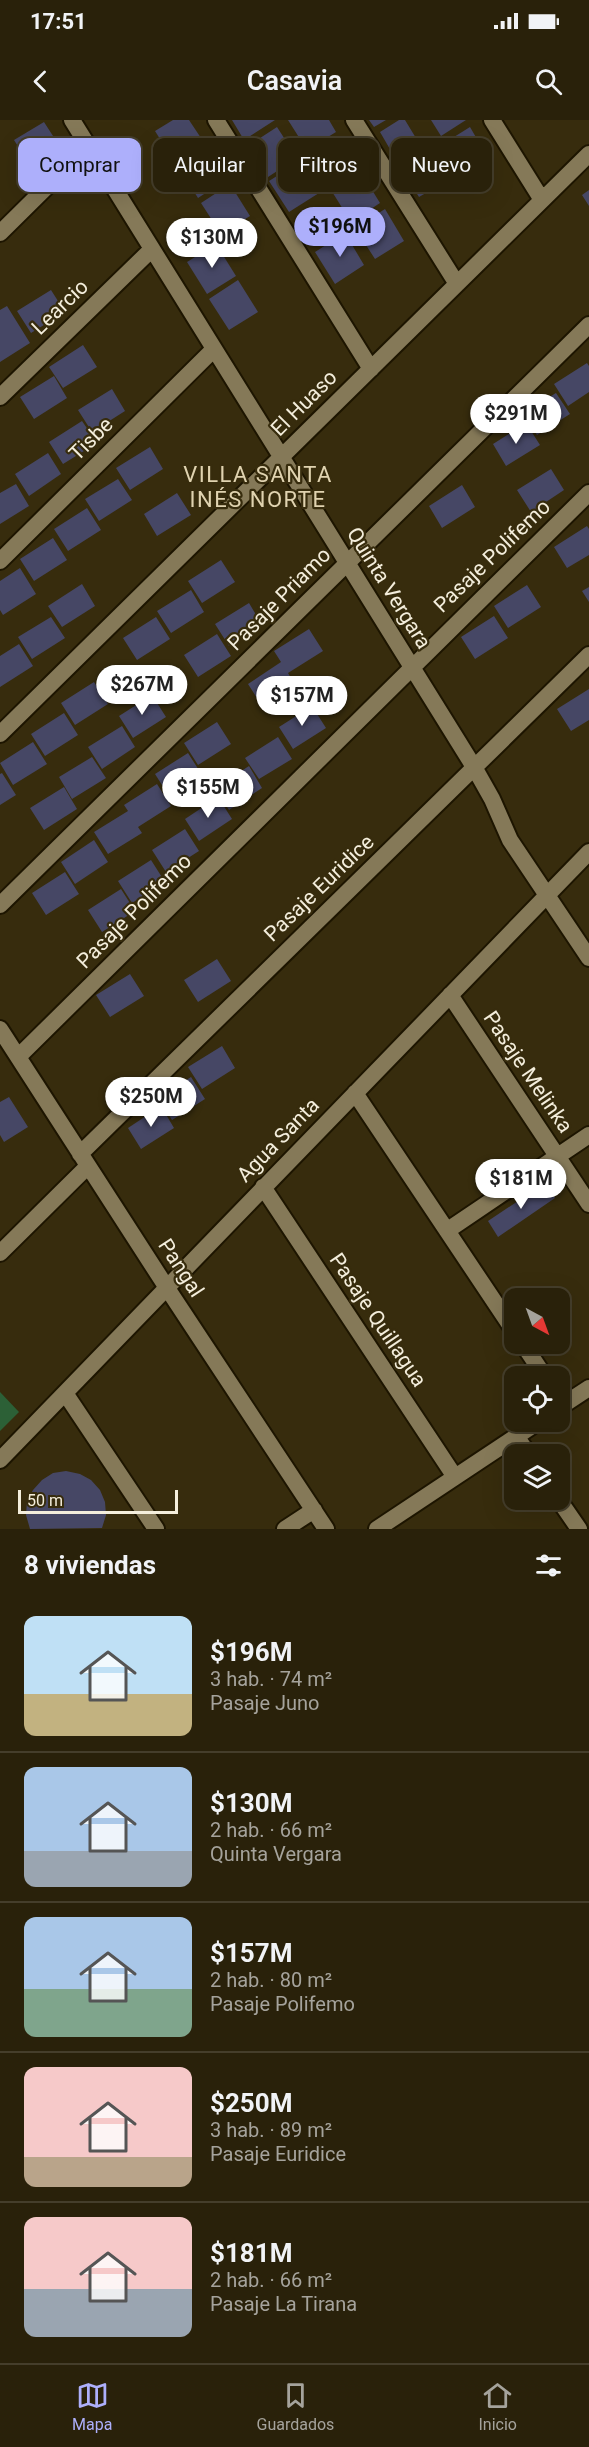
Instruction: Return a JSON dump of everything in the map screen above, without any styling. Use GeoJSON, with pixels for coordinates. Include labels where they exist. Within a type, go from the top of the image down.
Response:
{"type":"FeatureCollection","features":[{"type":"Feature","properties":{"kind":"street","name":"Quinta Vergara"},"geometry":{"type":"LineString","coordinates":[[72,120],[83,138]]}},
{"type":"Feature","properties":{"kind":"street"},"geometry":{"type":"LineString","coordinates":[[216,120],[371,369]]}},
{"type":"Feature","properties":{"kind":"street"},"geometry":{"type":"LineString","coordinates":[[354,120],[456,284]]}},
{"type":"Feature","properties":{"kind":"street"},"geometry":{"type":"LineString","coordinates":[[492,120],[542,200]]}},
{"type":"Feature","properties":{"kind":"street","name":"El Huaso"},"geometry":{"type":"LineString","coordinates":[[0,735],[589,154]]}},
{"type":"Feature","properties":{"kind":"street"},"geometry":{"type":"LineString","coordinates":[[0,233],[41,192]]}},
{"type":"Feature","properties":{"kind":"street","name":"Quinta Vergara"},"geometry":{"type":"LineString","coordinates":[[117,192],[474,767],[492,799],[510,840],[589,958]]}},
{"type":"Feature","properties":{"kind":"street","name":"Learcio"},"geometry":{"type":"LineString","coordinates":[[0,397],[152,249]]}},
{"type":"Feature","properties":{"kind":"street","name":"Pasaje Priamo"},"geometry":{"type":"LineString","coordinates":[[0,905],[589,325]]}},
{"type":"Feature","properties":{"kind":"street","name":"Tisbe"},"geometry":{"type":"LineString","coordinates":[[0,561],[214,349]]}},
{"type":"Feature","properties":{"kind":"street","name":"Pasaje Polifemo"},"geometry":{"type":"LineString","coordinates":[[18,1057],[589,493]]}},
{"type":"Feature","properties":{"kind":"street","name":"Pasaje Euridice"},"geometry":{"type":"LineString","coordinates":[[0,1253],[84,1160],[474,767],[589,655]]}},
{"type":"Feature","properties":{"kind":"street","name":"Agua Santa"},"geometry":{"type":"LineString","coordinates":[[0,1460],[589,852]]}},
{"type":"Feature","properties":{"kind":"street","name":"Pasaje Melinka"},"geometry":{"type":"LineString","coordinates":[[450,995],[589,1204]]}},
{"type":"Feature","properties":{"kind":"street","name":"Pangal"},"geometry":{"type":"LineString","coordinates":[[0,1030],[166,1288],[326,1529]]}},
{"type":"Feature","properties":{"kind":"street"},"geometry":{"type":"LineString","coordinates":[[355,1093],[504,1316]]}},
{"type":"Feature","properties":{"kind":"street"},"geometry":{"type":"LineString","coordinates":[[448,1230],[589,1135]]}},
{"type":"Feature","properties":{"kind":"street","name":"Pasaje Quillagua"},"geometry":{"type":"LineString","coordinates":[[263,1187],[455,1477]]}},
{"type":"Feature","properties":{"kind":"street"},"geometry":{"type":"LineString","coordinates":[[570,1398],[589,1388]]}},
{"type":"Feature","properties":{"kind":"street"},"geometry":{"type":"LineString","coordinates":[[65,1393],[156,1529]]}},
{"type":"Feature","properties":{"kind":"street"},"geometry":{"type":"LineString","coordinates":[[377,1529],[522,1432]]}},
{"type":"Feature","properties":{"kind":"street"},"geometry":{"type":"LineString","coordinates":[[516,1436],[521,1444]]}},
{"type":"Feature","properties":{"kind":"street"},"geometry":{"type":"LineString","coordinates":[[285,1529],[314,1510]]}},
{"type":"Feature","properties":{"kind":"street"},"geometry":{"type":"LineString","coordinates":[[567,1510],[579,1529]]}},
{"type":"Feature","properties":{"kind":"green space"},"geometry":{"type":"Polygon","coordinates":[[[0,1392],[19,1412],[0,1431],[0,1392]]]}},
{"type":"Feature","properties":{"kind":"building"},"geometry":{"type":"Polygon","coordinates":[[[173,120],[189,120],[201,138],[159,138],[155,131],[173,120]]]}},
{"type":"Feature","properties":{"kind":"building"},"geometry":{"type":"Polygon","coordinates":[[[232,120],[275,120],[247,138],[243,138],[232,120]]]}},
{"type":"Feature","properties":{"kind":"building"},"geometry":{"type":"Polygon","coordinates":[[[288,120],[329,120],[336,132],[326,138],[299,138],[288,120]]]}},
{"type":"Feature","properties":{"kind":"building"},"geometry":{"type":"Polygon","coordinates":[[[369,120],[386,120],[374,127],[369,120]]]}},
{"type":"Feature","properties":{"kind":"building"},"geometry":{"type":"Polygon","coordinates":[[[399,120],[405,120],[416,138],[391,138],[391,151],[380,132],[399,120]]]}},
{"type":"Feature","properties":{"kind":"building"},"geometry":{"type":"Polygon","coordinates":[[[431,120],[466,120],[441,136],[431,120]]]}},
{"type":"Feature","properties":{"kind":"building"},"geometry":{"type":"Polygon","coordinates":[[[44,122],[54,138],[18,138],[18,146],[14,140],[44,122]]]}},
{"type":"Feature","properties":{"kind":"building"},"geometry":{"type":"Polygon","coordinates":[[[277,127],[284,138],[278,138],[278,170],[268,177],[266,174],[266,138],[260,138],[277,127]]]}},
{"type":"Feature","properties":{"kind":"building"},"geometry":{"type":"Polygon","coordinates":[[[470,127],[476,138],[452,138],[470,127]]]}},
{"type":"Feature","properties":{"kind":"building"},"geometry":{"type":"Polygon","coordinates":[[[278,175],[278,192],[319,193],[289,212],[269,181],[278,175]]]}},
{"type":"Feature","properties":{"kind":"building"},"geometry":{"type":"Polygon","coordinates":[[[589,190],[589,206],[582,195],[589,190]]]}},
{"type":"Feature","properties":{"kind":"building"},"geometry":{"type":"Polygon","coordinates":[[[194,192],[207,192],[198,198],[194,192]]]}},
{"type":"Feature","properties":{"kind":"building"},"geometry":{"type":"Polygon","coordinates":[[[218,192],[235,192],[250,216],[221,234],[201,203],[218,192]]]}},
{"type":"Feature","properties":{"kind":"building"},"geometry":{"type":"Polygon","coordinates":[[[332,192],[373,192],[380,203],[351,222],[332,192]]]}},
{"type":"Feature","properties":{"kind":"building"},"geometry":{"type":"Polygon","coordinates":[[[416,192],[428,192],[419,197],[416,192]]]}},
{"type":"Feature","properties":{"kind":"building"},"geometry":{"type":"Polygon","coordinates":[[[385,209],[404,241],[375,259],[355,228],[385,209]]]}},
{"type":"Feature","properties":{"kind":"building"},"geometry":{"type":"Polygon","coordinates":[[[345,233],[364,265],[335,284],[315,252],[345,233]]]}},
{"type":"Feature","properties":{"kind":"building"},"geometry":{"type":"Polygon","coordinates":[[[216,244],[236,276],[207,294],[187,262],[216,244]]]}},
{"type":"Feature","properties":{"kind":"building"},"geometry":{"type":"Polygon","coordinates":[[[238,280],[258,312],[229,330],[209,299],[238,280]]]}},
{"type":"Feature","properties":{"kind":"building"},"geometry":{"type":"Polygon","coordinates":[[[51,290],[65,312],[31,333],[17,311],[51,290]]]}},
{"type":"Feature","properties":{"kind":"building"},"geometry":{"type":"Polygon","coordinates":[[[7,306],[30,343],[0,362],[0,310],[7,306]]]}},
{"type":"Feature","properties":{"kind":"building"},"geometry":{"type":"Polygon","coordinates":[[[83,345],[97,367],[63,388],[49,367],[83,345]]]}},
{"type":"Feature","properties":{"kind":"building"},"geometry":{"type":"Polygon","coordinates":[[[587,363],[589,392],[568,406],[554,384],[587,363]]]}},
{"type":"Feature","properties":{"kind":"building"},"geometry":{"type":"Polygon","coordinates":[[[54,376],[67,398],[34,419],[20,397],[54,376]]]}},
{"type":"Feature","properties":{"kind":"building"},"geometry":{"type":"Polygon","coordinates":[[[112,389],[125,411],[92,432],[78,410],[112,389]]]}},
{"type":"Feature","properties":{"kind":"building"},"geometry":{"type":"Polygon","coordinates":[[[556,393],[570,414],[537,435],[523,413],[556,393]]]}},
{"type":"Feature","properties":{"kind":"building"},"geometry":{"type":"Polygon","coordinates":[[[82,421],[97,443],[63,464],[49,442],[82,421]]]}},
{"type":"Feature","properties":{"kind":"building"},"geometry":{"type":"Polygon","coordinates":[[[526,423],[540,445],[506,466],[493,444],[526,423]]]}},
{"type":"Feature","properties":{"kind":"building"},"geometry":{"type":"Polygon","coordinates":[[[150,447],[163,469],[130,490],[116,468],[150,447]]]}},
{"type":"Feature","properties":{"kind":"building"},"geometry":{"type":"Polygon","coordinates":[[[48,453],[61,474],[29,496],[15,474],[48,453]]]}},
{"type":"Feature","properties":{"kind":"building"},"geometry":{"type":"Polygon","coordinates":[[[551,469],[564,490],[531,512],[517,490],[551,469]]]}},
{"type":"Feature","properties":{"kind":"building"},"geometry":{"type":"Polygon","coordinates":[[[118,479],[132,500],[99,521],[85,499],[118,479]]]}},
{"type":"Feature","properties":{"kind":"building"},"geometry":{"type":"Polygon","coordinates":[[[16,484],[29,506],[0,524],[0,493],[16,484]]]}},
{"type":"Feature","properties":{"kind":"building"},"geometry":{"type":"Polygon","coordinates":[[[462,485],[475,507],[442,528],[429,506],[462,485]]]}},
{"type":"Feature","properties":{"kind":"building"},"geometry":{"type":"Polygon","coordinates":[[[177,493],[191,515],[157,536],[144,514],[177,493]]]}},
{"type":"Feature","properties":{"kind":"building"},"geometry":{"type":"Polygon","coordinates":[[[87,508],[101,530],[68,551],[54,529],[87,508]]]}},
{"type":"Feature","properties":{"kind":"building"},"geometry":{"type":"Polygon","coordinates":[[[587,526],[589,555],[567,568],[554,547],[587,526]]]}},
{"type":"Feature","properties":{"kind":"building"},"geometry":{"type":"Polygon","coordinates":[[[53,538],[67,560],[34,581],[20,559],[53,538]]]}},
{"type":"Feature","properties":{"kind":"building"},"geometry":{"type":"Polygon","coordinates":[[[221,560],[235,582],[202,603],[188,581],[221,560]]]}},
{"type":"Feature","properties":{"kind":"building"},"geometry":{"type":"Polygon","coordinates":[[[20,568],[36,594],[3,615],[0,610],[0,581],[20,568]]]}},
{"type":"Feature","properties":{"kind":"building"},"geometry":{"type":"Polygon","coordinates":[[[82,584],[95,606],[62,627],[48,606],[82,584]]]}},
{"type":"Feature","properties":{"kind":"building"},"geometry":{"type":"Polygon","coordinates":[[[527,585],[541,607],[508,628],[494,606],[527,585]]]}},
{"type":"Feature","properties":{"kind":"building"},"geometry":{"type":"Polygon","coordinates":[[[589,587],[589,602],[582,591],[589,587]]]}},
{"type":"Feature","properties":{"kind":"building"},"geometry":{"type":"Polygon","coordinates":[[[191,590],[204,612],[171,633],[157,611],[191,590]]]}},
{"type":"Feature","properties":{"kind":"building"},"geometry":{"type":"Polygon","coordinates":[[[249,603],[262,625],[229,646],[215,624],[249,603]]]}},
{"type":"Feature","properties":{"kind":"building"},"geometry":{"type":"Polygon","coordinates":[[[494,616],[508,638],[475,659],[461,637],[494,616]]]}},
{"type":"Feature","properties":{"kind":"building"},"geometry":{"type":"Polygon","coordinates":[[[51,617],[65,638],[32,659],[18,637],[51,617]]]}},
{"type":"Feature","properties":{"kind":"building"},"geometry":{"type":"Polygon","coordinates":[[[156,617],[170,639],[137,660],[123,638],[156,617]]]}},
{"type":"Feature","properties":{"kind":"building"},"geometry":{"type":"Polygon","coordinates":[[[309,629],[323,651],[288,673],[295,685],[262,706],[248,684],[281,662],[274,651],[309,629]]]}},
{"type":"Feature","properties":{"kind":"building"},"geometry":{"type":"Polygon","coordinates":[[[217,634],[231,656],[198,677],[184,655],[217,634]]]}},
{"type":"Feature","properties":{"kind":"building"},"geometry":{"type":"Polygon","coordinates":[[[19,644],[33,666],[0,687],[0,656],[19,644]]]}},
{"type":"Feature","properties":{"kind":"building"},"geometry":{"type":"Polygon","coordinates":[[[94,682],[108,704],[75,725],[61,703],[94,682]]]}},
{"type":"Feature","properties":{"kind":"building"},"geometry":{"type":"Polygon","coordinates":[[[589,689],[589,720],[571,731],[557,709],[589,689]]]}},
{"type":"Feature","properties":{"kind":"building"},"geometry":{"type":"Polygon","coordinates":[[[152,695],[166,717],[133,738],[119,716],[152,695]]]}},
{"type":"Feature","properties":{"kind":"building"},"geometry":{"type":"Polygon","coordinates":[[[312,706],[326,728],[293,749],[279,727],[312,706]]]}},
{"type":"Feature","properties":{"kind":"building"},"geometry":{"type":"Polygon","coordinates":[[[64,713],[78,735],[45,756],[31,734],[64,713]]]}},
{"type":"Feature","properties":{"kind":"building"},"geometry":{"type":"Polygon","coordinates":[[[217,722],[231,744],[198,765],[184,743],[217,722]]]}},
{"type":"Feature","properties":{"kind":"building"},"geometry":{"type":"Polygon","coordinates":[[[122,726],[135,747],[102,769],[88,747],[122,726]]]}},
{"type":"Feature","properties":{"kind":"building"},"geometry":{"type":"Polygon","coordinates":[[[278,737],[292,759],[259,779],[245,758],[278,737]]]}},
{"type":"Feature","properties":{"kind":"building"},"geometry":{"type":"Polygon","coordinates":[[[33,742],[47,764],[13,785],[0,763],[33,742]]]}},
{"type":"Feature","properties":{"kind":"building"},"geometry":{"type":"Polygon","coordinates":[[[188,753],[202,775],[169,796],[155,774],[188,753]]]}},
{"type":"Feature","properties":{"kind":"building"},"geometry":{"type":"Polygon","coordinates":[[[92,757],[106,778],[72,799],[59,777],[92,757]]]}},
{"type":"Feature","properties":{"kind":"building"},"geometry":{"type":"Polygon","coordinates":[[[249,766],[262,788],[229,810],[215,788],[249,766]]]}},
{"type":"Feature","properties":{"kind":"building"},"geometry":{"type":"Polygon","coordinates":[[[2,773],[16,795],[0,805],[0,774],[2,773]]]}},
{"type":"Feature","properties":{"kind":"building"},"geometry":{"type":"Polygon","coordinates":[[[157,784],[171,806],[138,827],[142,833],[108,854],[94,832],[128,811],[124,805],[157,784]]]}},
{"type":"Feature","properties":{"kind":"building"},"geometry":{"type":"Polygon","coordinates":[[[64,787],[77,809],[44,830],[30,808],[64,787]]]}},
{"type":"Feature","properties":{"kind":"building"},"geometry":{"type":"Polygon","coordinates":[[[218,797],[232,819],[199,841],[185,819],[218,797]]]}},
{"type":"Feature","properties":{"kind":"building"},"geometry":{"type":"Polygon","coordinates":[[[185,829],[199,851],[166,872],[152,850],[185,829]]]}},
{"type":"Feature","properties":{"kind":"building"},"geometry":{"type":"Polygon","coordinates":[[[94,840],[108,862],[75,884],[61,862],[94,840]]]}},
{"type":"Feature","properties":{"kind":"building"},"geometry":{"type":"Polygon","coordinates":[[[151,860],[165,882],[132,903],[118,881],[151,860]]]}},
{"type":"Feature","properties":{"kind":"building"},"geometry":{"type":"Polygon","coordinates":[[[65,872],[79,894],[46,915],[32,893],[65,872]]]}},
{"type":"Feature","properties":{"kind":"building"},"geometry":{"type":"Polygon","coordinates":[[[121,889],[135,911],[102,932],[88,910],[121,889]]]}},
{"type":"Feature","properties":{"kind":"building"},"geometry":{"type":"Polygon","coordinates":[[[217,959],[231,981],[198,1002],[184,980],[217,959]]]}},
{"type":"Feature","properties":{"kind":"building"},"geometry":{"type":"Polygon","coordinates":[[[130,974],[144,996],[110,1017],[96,995],[130,974]]]}},
{"type":"Feature","properties":{"kind":"building"},"geometry":{"type":"Polygon","coordinates":[[[222,1046],[235,1068],[202,1089],[188,1067],[222,1046]]]}},
{"type":"Feature","properties":{"kind":"building"},"geometry":{"type":"Polygon","coordinates":[[[191,1077],[205,1099],[172,1120],[158,1098],[191,1077]]]}},
{"type":"Feature","properties":{"kind":"building"},"geometry":{"type":"Polygon","coordinates":[[[9,1097],[28,1127],[4,1142],[0,1135],[0,1102],[9,1097]]]}},
{"type":"Feature","properties":{"kind":"building"},"geometry":{"type":"Polygon","coordinates":[[[161,1106],[174,1128],[141,1149],[128,1128],[161,1106]]]}},
{"type":"Feature","properties":{"kind":"building"},"geometry":{"type":"Polygon","coordinates":[[[545,1183],[555,1198],[498,1237],[488,1221],[545,1183]]]}},
{"type":"Feature","properties":{"kind":"building"},"geometry":{"type":"Polygon","coordinates":[[[66,1471],[80,1474],[91,1480],[100,1490],[105,1502],[106,1515],[102,1528],[30,1529],[26,1515],[27,1501],[33,1490],[53,1473],[66,1471]]]}},
{"type":"Feature","properties":{"kind":"district","name":"VILLA SANTA INÉS NORTE"},"geometry":{"type":"Point","coordinates":[258,486]}}]}
